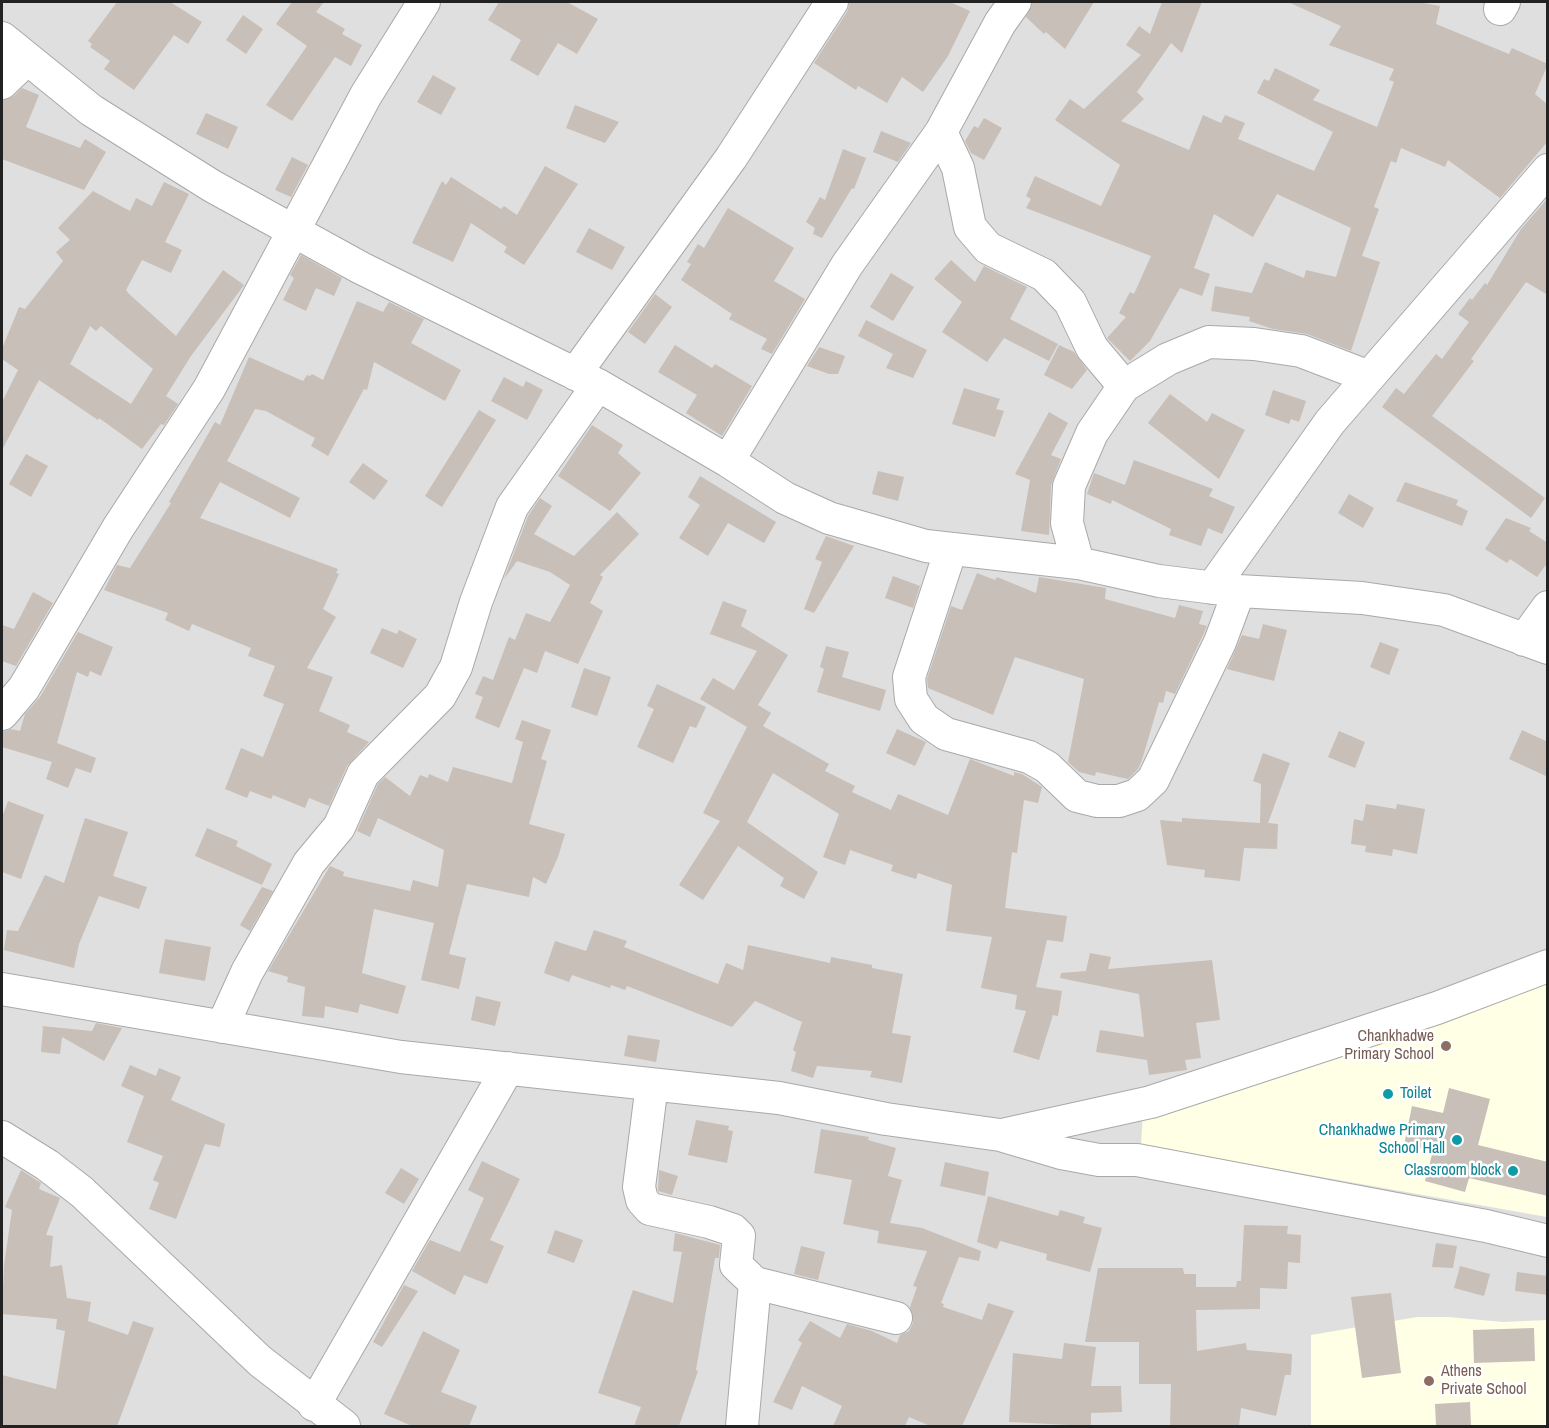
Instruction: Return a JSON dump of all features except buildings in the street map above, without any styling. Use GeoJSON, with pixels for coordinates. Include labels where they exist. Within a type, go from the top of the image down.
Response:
{"type":"FeatureCollection","features":[{"type":"Feature","properties":{"kind":"street"},"geometry":{"type":"LineString","coordinates":[[2,714],[24,688],[118,528],[209,389],[366,95],[424,2]]}},
{"type":"Feature","properties":{"kind":"street"},"geometry":{"type":"LineString","coordinates":[[222,1027],[247,972],[309,863],[339,827],[363,774],[440,696],[456,667],[476,603],[512,507],[586,380],[832,2]]}},
{"type":"Feature","properties":{"kind":"street"},"geometry":{"type":"LineString","coordinates":[[728,461],[847,265],[941,132],[1000,23],[1015,2]]}},
{"type":"Feature","properties":{"kind":"street"},"geometry":{"type":"LineString","coordinates":[[2,38],[91,110],[212,186],[294,233],[586,380],[728,461],[785,498],[829,518],[906,540],[951,549],[1078,562],[1159,581],[1225,590],[1362,598],[1444,609],[1536,644],[1548,607]]}},
{"type":"Feature","properties":{"kind":"street"},"geometry":{"type":"LineString","coordinates":[[2,83],[27,59]]}},
{"type":"Feature","properties":{"kind":"street"},"geometry":{"type":"LineString","coordinates":[[941,132],[958,168],[970,227],[988,248],[1044,275],[1070,302],[1092,348],[1124,386]]}},
{"type":"Feature","properties":{"kind":"street"},"geometry":{"type":"LineString","coordinates":[[951,549],[909,677],[911,699],[924,719],[946,734],[1029,757],[1047,767],[1077,796],[1097,801],[1119,801],[1137,795],[1153,780],[1220,642],[1225,590],[1290,476],[1330,422],[1548,170]]}},
{"type":"Feature","properties":{"kind":"street"},"geometry":{"type":"LineString","coordinates":[[1078,562],[1068,523],[1069,486],[1092,433],[1124,386],[1168,359],[1209,342],[1254,344],[1301,351],[1369,377]]}},
{"type":"Feature","properties":{"kind":"street"},"geometry":{"type":"LineString","coordinates":[[1000,1135],[1151,1102],[1437,1008],[1548,966]]}},
{"type":"Feature","properties":{"kind":"street"},"geometry":{"type":"LineString","coordinates":[[2,989],[401,1057],[779,1098],[886,1119],[1000,1135],[1061,1153],[1099,1160],[1137,1160],[1486,1226],[1548,1241]]}},
{"type":"Feature","properties":{"kind":"street"},"geometry":{"type":"LineString","coordinates":[[314,1405],[508,1068]]}},
{"type":"Feature","properties":{"kind":"street"},"geometry":{"type":"LineString","coordinates":[[652,1084],[639,1188],[642,1200],[650,1209],[734,1230],[739,1236],[736,1265],[755,1283],[896,1318]]}},
{"type":"Feature","properties":{"kind":"street"},"geometry":{"type":"LineString","coordinates":[[2,1137],[47,1165],[82,1192],[260,1361],[344,1426]]}},
{"type":"Feature","properties":{"kind":"street"},"geometry":{"type":"LineString","coordinates":[[742,1426],[755,1283]]}},
{"type":"Feature","properties":{"kind":"shaded area"},"geometry":{"type":"Polygon","coordinates":[[[2,2],[1547,2],[1547,1426],[2,1426],[2,2]]]}},
{"type":"Feature","properties":{"kind":"shaded area","name":"Chankhadwe Primary School"},"geometry":{"type":"Polygon","coordinates":[[[1547,980],[1547,1217],[1141,1145],[1143,1111],[1547,980]]]}},
{"type":"Feature","properties":{"kind":"shaded area","name":"Athens Private School"},"geometry":{"type":"Polygon","coordinates":[[[1417,1317],[1503,1322],[1547,1320],[1547,1426],[1311,1426],[1311,1335],[1417,1317]]]}},
{"type":"Feature","properties":{"kind":"place","name":"Chankhadwe Primary School"},"geometry":{"type":"Point","coordinates":[1446,1046]}},
{"type":"Feature","properties":{"kind":"place","name":"Toilet"},"geometry":{"type":"Point","coordinates":[1388,1094]}},
{"type":"Feature","properties":{"kind":"place","name":"Chankhadwe Primary School Hall"},"geometry":{"type":"Point","coordinates":[1457,1140]}},
{"type":"Feature","properties":{"kind":"place","name":"Classroom block"},"geometry":{"type":"Point","coordinates":[1513,1171]}},
{"type":"Feature","properties":{"kind":"place","name":"Athens Private School"},"geometry":{"type":"Point","coordinates":[1429,1381]}}]}
